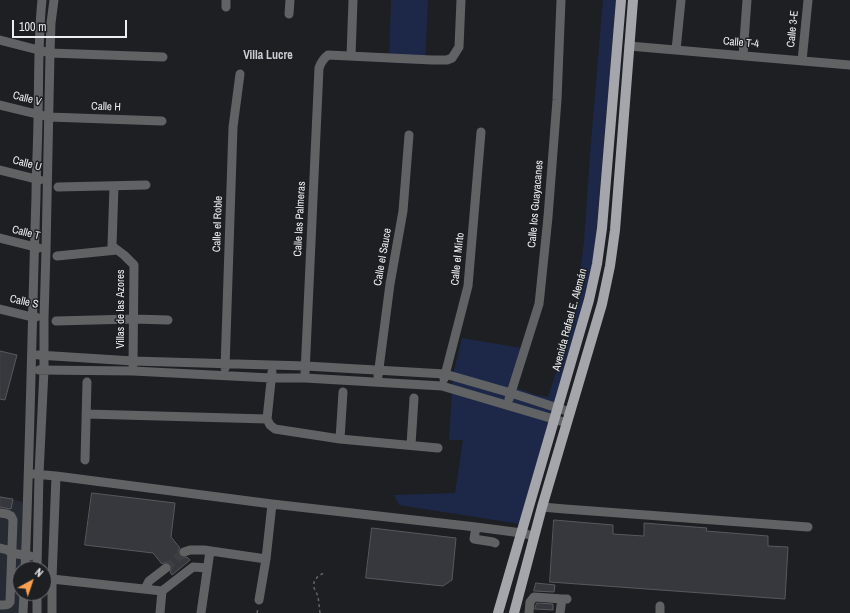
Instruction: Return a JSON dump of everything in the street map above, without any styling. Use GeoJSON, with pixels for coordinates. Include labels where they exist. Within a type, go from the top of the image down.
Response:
{"type":"FeatureCollection","features":[{"type":"Feature","properties":{"kind":"main road","name":"Avenida Rafael E. Alemán"},"geometry":{"type":"LineString","coordinates":[[498,613],[555,420],[589,300],[597,264],[602,228],[621,0]]}},
{"type":"Feature","properties":{"kind":"main road"},"geometry":{"type":"LineString","coordinates":[[514,613],[542,506],[602,304],[610,266],[615,230],[633,0]]}},
{"type":"Feature","properties":{"kind":"street"},"geometry":{"type":"LineString","coordinates":[[25,561],[32,370],[39,51],[42,0]]}},
{"type":"Feature","properties":{"kind":"street"},"geometry":{"type":"LineString","coordinates":[[38,561],[39,474],[44,370],[50,53],[51,23],[54,0]]}},
{"type":"Feature","properties":{"kind":"street"},"geometry":{"type":"LineString","coordinates":[[289,14],[290,0]]}},
{"type":"Feature","properties":{"kind":"street"},"geometry":{"type":"LineString","coordinates":[[353,0],[351,56],[432,60],[447,60],[452,58],[459,47],[461,0]]}},
{"type":"Feature","properties":{"kind":"street","name":"Calle los Guayacanes"},"geometry":{"type":"LineString","coordinates":[[507,406],[539,304],[548,217],[557,100],[561,0]]}},
{"type":"Feature","properties":{"kind":"street"},"geometry":{"type":"LineString","coordinates":[[676,50],[680,0]]}},
{"type":"Feature","properties":{"kind":"street"},"geometry":{"type":"LineString","coordinates":[[743,55],[747,0]]}},
{"type":"Feature","properties":{"kind":"street","name":"Calle 3-E"},"geometry":{"type":"LineString","coordinates":[[802,61],[808,0]]}},
{"type":"Feature","properties":{"kind":"street"},"geometry":{"type":"LineString","coordinates":[[0,40],[50,53],[163,57]]}},
{"type":"Feature","properties":{"kind":"street","name":"Calle T-4"},"geometry":{"type":"LineString","coordinates":[[629,46],[850,65]]}},
{"type":"Feature","properties":{"kind":"street","name":"Calle las Palmeras"},"geometry":{"type":"LineString","coordinates":[[305,378],[319,68],[321,62],[328,55],[351,56]]}},
{"type":"Feature","properties":{"kind":"street","name":"Calle el Roble"},"geometry":{"type":"LineString","coordinates":[[225,376],[233,127],[240,74]]}},
{"type":"Feature","properties":{"kind":"street","name":"Calle V"},"geometry":{"type":"LineString","coordinates":[[0,105],[49,117]]}},
{"type":"Feature","properties":{"kind":"street","name":"Calle H"},"geometry":{"type":"LineString","coordinates":[[49,117],[162,121]]}},
{"type":"Feature","properties":{"kind":"street","name":"Calle el Mirto"},"geometry":{"type":"LineString","coordinates":[[442,386],[468,286],[481,132]]}},
{"type":"Feature","properties":{"kind":"street","name":"Calle el Sauce"},"geometry":{"type":"LineString","coordinates":[[377,382],[390,284],[403,211],[409,135]]}},
{"type":"Feature","properties":{"kind":"street","name":"Calle U"},"geometry":{"type":"LineString","coordinates":[[0,170],[48,182]]}},
{"type":"Feature","properties":{"kind":"street"},"geometry":{"type":"LineString","coordinates":[[58,187],[146,185]]}},
{"type":"Feature","properties":{"kind":"street"},"geometry":{"type":"LineString","coordinates":[[114,186],[112,246],[117,250]]}},
{"type":"Feature","properties":{"kind":"street","name":"Calle T"},"geometry":{"type":"LineString","coordinates":[[0,238],[46,250]]}},
{"type":"Feature","properties":{"kind":"street"},"geometry":{"type":"LineString","coordinates":[[57,256],[117,250]]}},
{"type":"Feature","properties":{"kind":"street","name":"Villas de las Azores"},"geometry":{"type":"LineString","coordinates":[[117,250],[134,265],[133,371]]}},
{"type":"Feature","properties":{"kind":"street","name":"Calle S"},"geometry":{"type":"LineString","coordinates":[[0,309],[32,317],[44,318]]}},
{"type":"Feature","properties":{"kind":"street"},"geometry":{"type":"LineString","coordinates":[[56,321],[133,319],[168,320]]}},
{"type":"Feature","properties":{"kind":"street"},"geometry":{"type":"LineString","coordinates":[[32,355],[133,361],[306,366],[445,374],[570,412]]}},
{"type":"Feature","properties":{"kind":"street"},"geometry":{"type":"LineString","coordinates":[[272,366],[267,419],[270,425],[275,429],[340,439],[438,448]]}},
{"type":"Feature","properties":{"kind":"street"},"geometry":{"type":"LineString","coordinates":[[32,370],[133,371],[271,378],[305,378],[442,386],[567,423]]}},
{"type":"Feature","properties":{"kind":"street"},"geometry":{"type":"LineString","coordinates":[[85,460],[87,382]]}},
{"type":"Feature","properties":{"kind":"street"},"geometry":{"type":"LineString","coordinates":[[340,439],[344,392]]}},
{"type":"Feature","properties":{"kind":"street"},"geometry":{"type":"LineString","coordinates":[[411,445],[414,398]]}},
{"type":"Feature","properties":{"kind":"street"},"geometry":{"type":"LineString","coordinates":[[86,414],[267,419]]}},
{"type":"Feature","properties":{"kind":"street"},"geometry":{"type":"LineString","coordinates":[[29,474],[476,527],[534,536]]}},
{"type":"Feature","properties":{"kind":"street"},"geometry":{"type":"LineString","coordinates":[[56,476],[52,579],[162,591],[193,567],[207,568]]}},
{"type":"Feature","properties":{"kind":"street"},"geometry":{"type":"LineString","coordinates":[[259,600],[266,559],[272,504]]}},
{"type":"Feature","properties":{"kind":"street"},"geometry":{"type":"LineString","coordinates":[[542,506],[808,527]]}},
{"type":"Feature","properties":{"kind":"street"},"geometry":{"type":"LineString","coordinates":[[0,513],[11,516],[13,520],[8,550],[10,602],[6,606],[0,605]]}},
{"type":"Feature","properties":{"kind":"street"},"geometry":{"type":"LineString","coordinates":[[476,527],[474,539],[495,543]]}},
{"type":"Feature","properties":{"kind":"street"},"geometry":{"type":"LineString","coordinates":[[8,550],[38,554]]}},
{"type":"Feature","properties":{"kind":"street"},"geometry":{"type":"LineString","coordinates":[[184,552],[190,550],[210,551],[266,559]]}},
{"type":"Feature","properties":{"kind":"street"},"geometry":{"type":"LineString","coordinates":[[201,613],[210,551]]}},
{"type":"Feature","properties":{"kind":"street"},"geometry":{"type":"LineString","coordinates":[[145,589],[149,581],[166,568]]}},
{"type":"Feature","properties":{"kind":"street"},"geometry":{"type":"LineString","coordinates":[[160,613],[162,591]]}},
{"type":"Feature","properties":{"kind":"street"},"geometry":{"type":"LineString","coordinates":[[529,613],[530,602],[534,597],[565,599],[560,613]]}},
{"type":"Feature","properties":{"kind":"street"},"geometry":{"type":"LineString","coordinates":[[23,613],[24,601]]}},
{"type":"Feature","properties":{"kind":"street"},"geometry":{"type":"LineString","coordinates":[[37,601],[37,613]]}},
{"type":"Feature","properties":{"kind":"street"},"geometry":{"type":"LineString","coordinates":[[52,601],[52,613]]}},
{"type":"Feature","properties":{"kind":"path"},"geometry":{"type":"LineString","coordinates":[[320,613],[318,596],[314,588],[314,582],[318,576],[324,573]]}},
{"type":"Feature","properties":{"kind":"shaded area"},"geometry":{"type":"Polygon","coordinates":[[[391,0],[428,0],[425,64],[389,63],[391,0]]]}},
{"type":"Feature","properties":{"kind":"shaded area"},"geometry":{"type":"Polygon","coordinates":[[[603,0],[616,0],[593,268],[520,524],[399,505],[394,495],[455,493],[463,440],[449,440],[453,374],[462,338],[527,349],[517,388],[536,395],[548,397],[566,342],[577,297],[584,242],[603,0]]]}},
{"type":"Feature","properties":{"kind":"shaded area"},"geometry":{"type":"Polygon","coordinates":[[[0,496],[22,502],[23,506],[21,561],[12,561],[12,601],[19,601],[19,613],[0,613],[0,496]]]}},
{"type":"Feature","properties":{"kind":"building"},"geometry":{"type":"Polygon","coordinates":[[[0,351],[17,355],[5,400],[0,399],[0,351]]]}},
{"type":"Feature","properties":{"kind":"building"},"geometry":{"type":"Polygon","coordinates":[[[92,493],[175,503],[171,537],[180,548],[178,551],[180,556],[183,558],[187,557],[190,560],[172,575],[170,572],[172,568],[170,564],[166,562],[162,564],[153,553],[85,545],[92,493]]]}},
{"type":"Feature","properties":{"kind":"building"},"geometry":{"type":"Polygon","coordinates":[[[0,497],[13,499],[11,509],[0,507],[0,497]]]}},
{"type":"Feature","properties":{"kind":"building"},"geometry":{"type":"Polygon","coordinates":[[[554,520],[613,525],[613,534],[644,536],[644,523],[707,528],[706,531],[768,536],[768,546],[788,547],[785,599],[550,582],[554,520]]]}},
{"type":"Feature","properties":{"kind":"building"},"geometry":{"type":"Polygon","coordinates":[[[372,528],[456,538],[452,580],[443,586],[366,578],[372,528]]]}},
{"type":"Feature","properties":{"kind":"building"},"geometry":{"type":"Polygon","coordinates":[[[536,583],[555,585],[554,592],[534,591],[536,583]]]}},
{"type":"Feature","properties":{"kind":"building"},"geometry":{"type":"Polygon","coordinates":[[[537,603],[553,604],[553,610],[535,609],[537,603]]]}},
{"type":"Feature","properties":{"kind":"tunnel"},"geometry":{"type":"LineString","coordinates":[[166,568],[184,552]]}},
{"type":"Feature","properties":{"kind":"district","name":"Villa Lucre"},"geometry":{"type":"Point","coordinates":[268,56]}}]}
